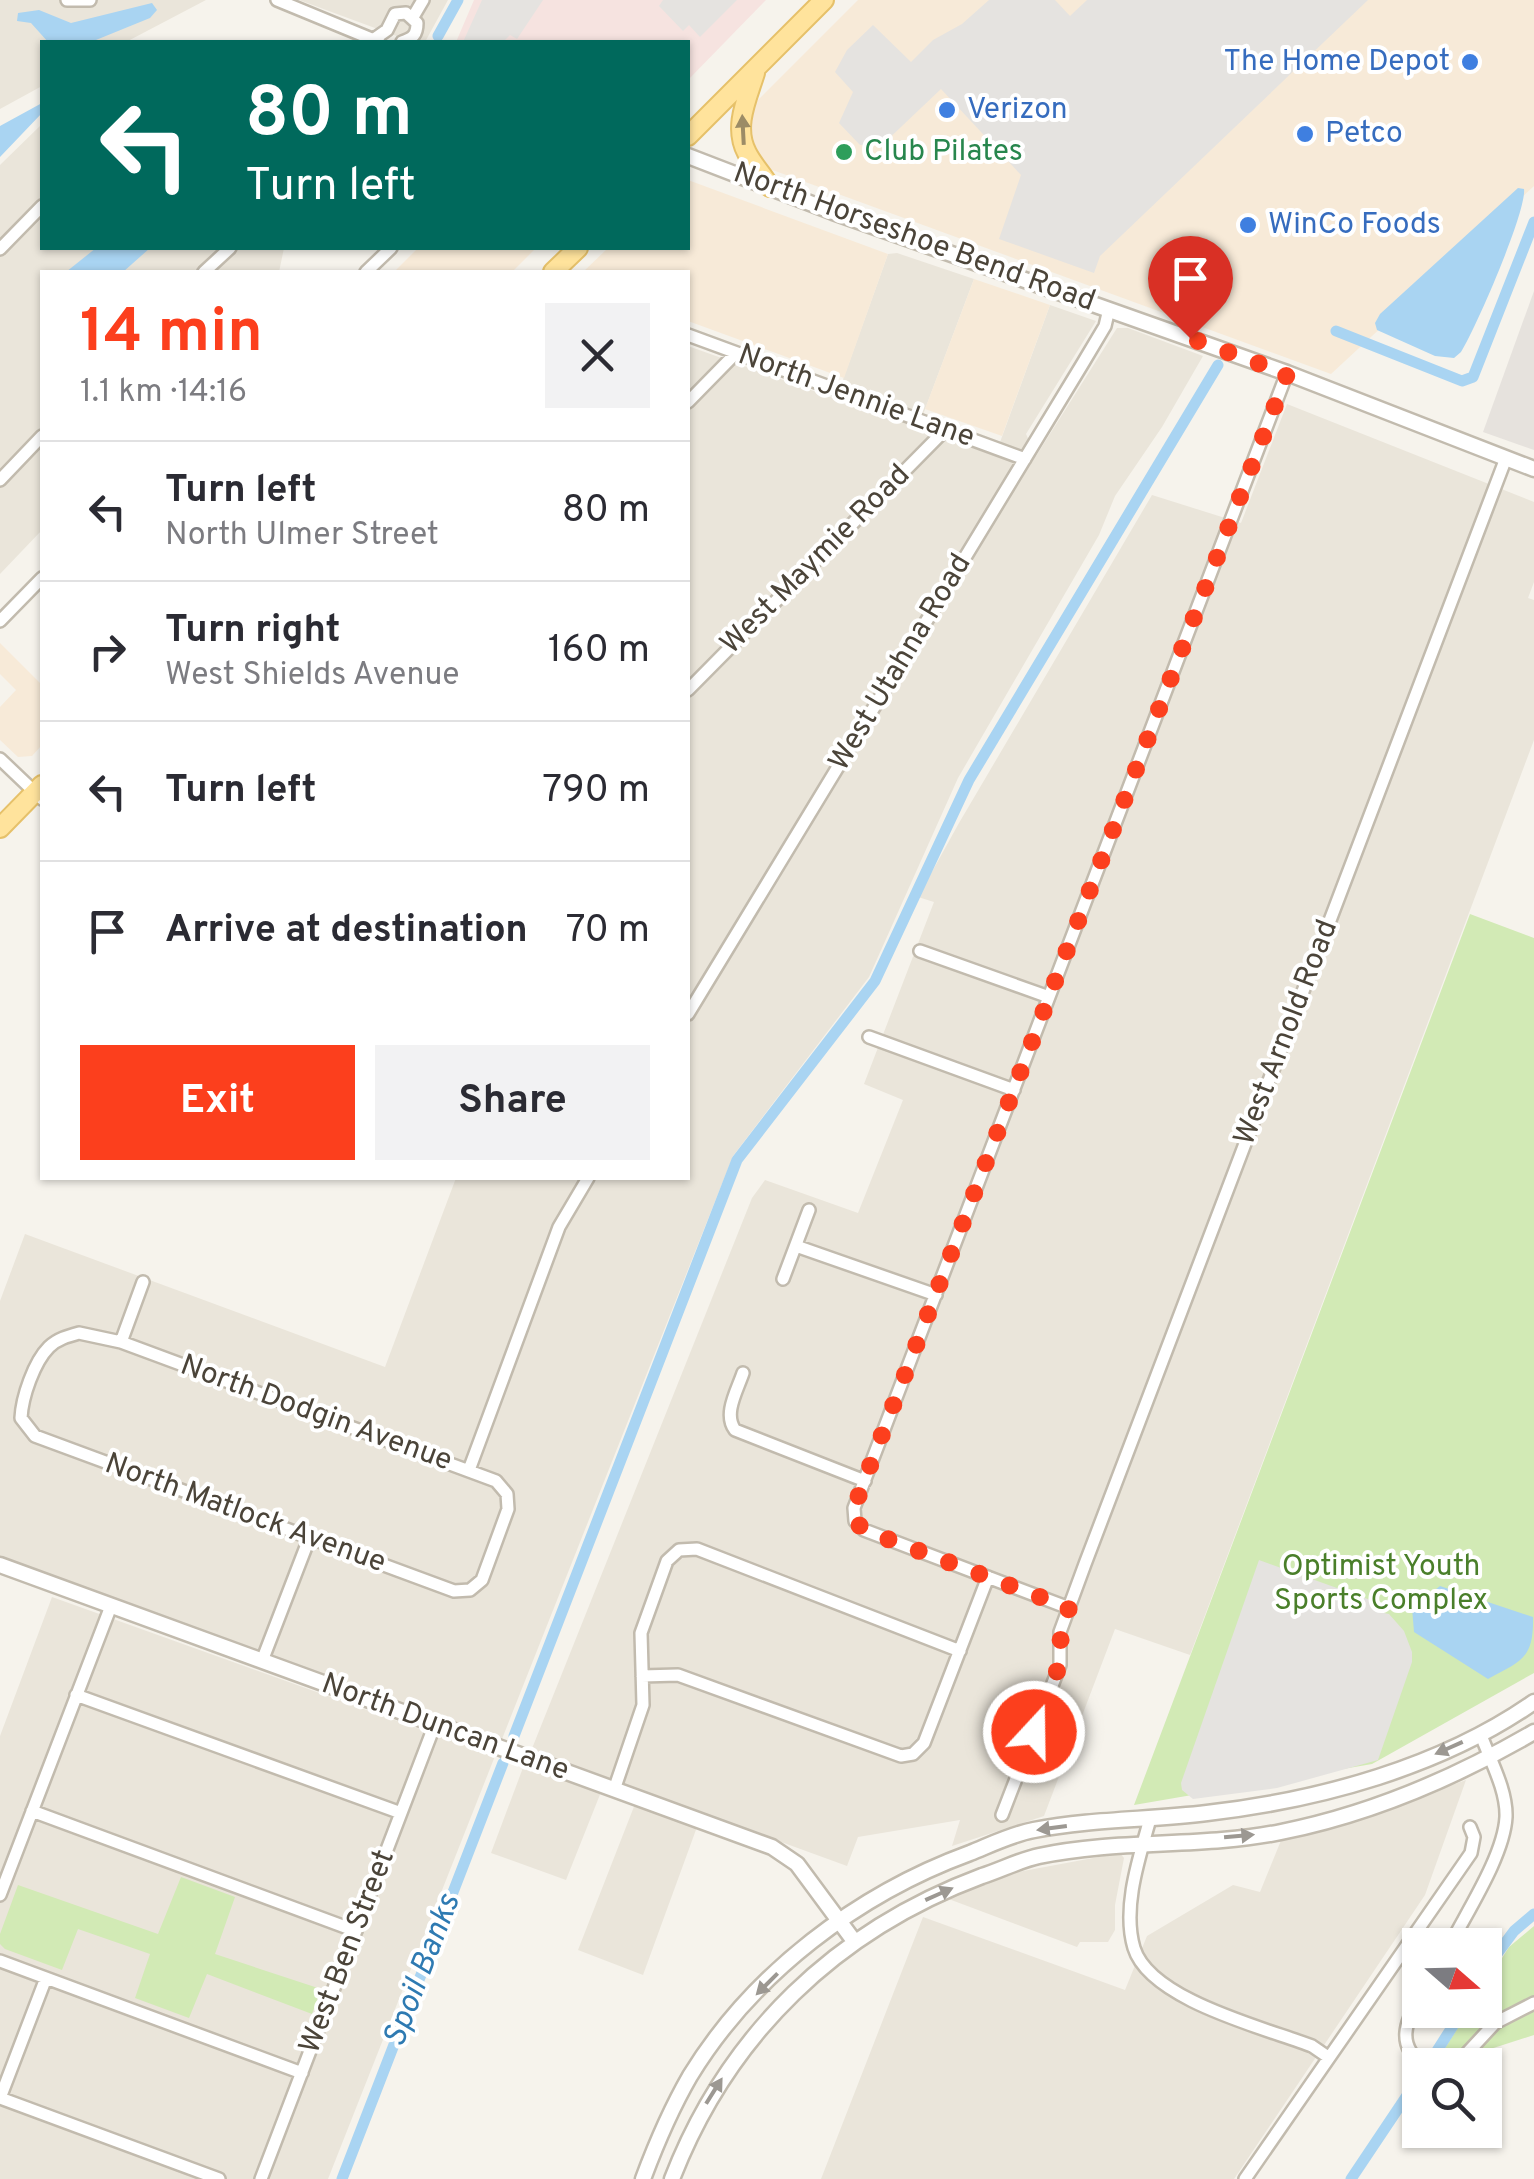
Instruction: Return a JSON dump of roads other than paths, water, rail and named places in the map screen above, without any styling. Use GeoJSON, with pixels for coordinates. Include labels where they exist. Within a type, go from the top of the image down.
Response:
{"type":"FeatureCollection","features":[{"type":"Feature","properties":{"kind":"main road"},"geometry":{"type":"LineString","coordinates":[[690,134],[824,0]]}},
{"type":"Feature","properties":{"kind":"main road"},"geometry":{"type":"LineString","coordinates":[[757,67],[742,113],[742,141],[770,187]]}},
{"type":"Feature","properties":{"kind":"main road"},"geometry":{"type":"LineString","coordinates":[[555,270],[576,250]]}},
{"type":"Feature","properties":{"kind":"main road"},"geometry":{"type":"LineString","coordinates":[[0,828],[40,792]]}},
{"type":"Feature","properties":{"kind":"street"},"geometry":{"type":"LineString","coordinates":[[67,0],[90,0]]}},
{"type":"Feature","properties":{"kind":"street"},"geometry":{"type":"LineString","coordinates":[[277,0],[368,40]]}},
{"type":"Feature","properties":{"kind":"street"},"geometry":{"type":"LineString","coordinates":[[408,40],[417,32],[414,17],[424,0]]}},
{"type":"Feature","properties":{"kind":"street"},"geometry":{"type":"LineString","coordinates":[[375,40],[394,14],[414,17]]}},
{"type":"Feature","properties":{"kind":"street","name":"North Horseshoe Bend Road"},"geometry":{"type":"LineString","coordinates":[[690,157],[1287,374],[1534,469]]}},
{"type":"Feature","properties":{"kind":"street"},"geometry":{"type":"LineString","coordinates":[[0,249],[40,208]]}},
{"type":"Feature","properties":{"kind":"street"},"geometry":{"type":"LineString","coordinates":[[206,270],[228,250]]}},
{"type":"Feature","properties":{"kind":"street"},"geometry":{"type":"LineString","coordinates":[[368,270],[388,250]]}},
{"type":"Feature","properties":{"kind":"street","name":"West Utahna Road"},"geometry":{"type":"LineString","coordinates":[[690,1011],[1025,460],[1105,326],[1109,309]]}},
{"type":"Feature","properties":{"kind":"street","name":"North Jennie Lane"},"geometry":{"type":"LineString","coordinates":[[690,336],[1025,460]]}},
{"type":"Feature","properties":{"kind":"street"},"geometry":{"type":"LineString","coordinates":[[690,400],[736,353]]}},
{"type":"Feature","properties":{"kind":"street"},"geometry":{"type":"LineString","coordinates":[[1069,1608],[864,1530],[855,1521],[854,1508],[1287,374]]}},
{"type":"Feature","properties":{"kind":"street","name":"West Maymie Road"},"geometry":{"type":"LineString","coordinates":[[690,688],[944,430]]}},
{"type":"Feature","properties":{"kind":"street"},"geometry":{"type":"LineString","coordinates":[[0,480],[40,438]]}},
{"type":"Feature","properties":{"kind":"street","name":"West Arnold Road"},"geometry":{"type":"LineString","coordinates":[[1002,1815],[1060,1665],[1060,1632],[1506,458]]}},
{"type":"Feature","properties":{"kind":"street"},"geometry":{"type":"LineString","coordinates":[[0,622],[40,580]]}},
{"type":"Feature","properties":{"kind":"street"},"geometry":{"type":"LineString","coordinates":[[0,759],[40,792]]}},
{"type":"Feature","properties":{"kind":"street"},"geometry":{"type":"LineString","coordinates":[[920,951],[1049,997]]}},
{"type":"Feature","properties":{"kind":"street"},"geometry":{"type":"LineString","coordinates":[[868,1036],[1014,1090]]}},
{"type":"Feature","properties":{"kind":"street"},"geometry":{"type":"LineString","coordinates":[[469,1470],[559,1227],[587,1180]]}},
{"type":"Feature","properties":{"kind":"street"},"geometry":{"type":"LineString","coordinates":[[784,1279],[809,1210]]}},
{"type":"Feature","properties":{"kind":"street"},"geometry":{"type":"LineString","coordinates":[[796,1246],[936,1295]]}},
{"type":"Feature","properties":{"kind":"street"},"geometry":{"type":"LineString","coordinates":[[120,1342],[143,1282]]}},
{"type":"Feature","properties":{"kind":"street","name":"North Dodgin Avenue"},"geometry":{"type":"LineString","coordinates":[[24,1426],[21,1408],[47,1348],[60,1338],[79,1333],[120,1342],[469,1470],[496,1480],[507,1494],[508,1509],[482,1580],[470,1590]]}},
{"type":"Feature","properties":{"kind":"street"},"geometry":{"type":"LineString","coordinates":[[743,1374],[730,1412],[730,1425],[740,1434],[865,1481]]}},
{"type":"Feature","properties":{"kind":"street","name":"North Matlock Avenue"},"geometry":{"type":"LineString","coordinates":[[24,1426],[35,1436],[309,1539],[454,1590],[470,1590]]}},
{"type":"Feature","properties":{"kind":"street"},"geometry":{"type":"LineString","coordinates":[[262,1661],[309,1539]]}},
{"type":"Feature","properties":{"kind":"street"},"geometry":{"type":"LineString","coordinates":[[614,1790],[644,1705],[639,1650],[645,1619],[667,1561],[679,1550],[697,1549],[960,1651]]}},
{"type":"Feature","properties":{"kind":"street","name":"North Duncan Lane"},"geometry":{"type":"LineString","coordinates":[[0,1565],[772,1847],[797,1864],[854,1942]]}},
{"type":"Feature","properties":{"kind":"street"},"geometry":{"type":"LineString","coordinates":[[642,1676],[678,1675],[901,1756],[913,1754],[924,1744],[988,1577]]}},
{"type":"Feature","properties":{"kind":"street"},"geometry":{"type":"LineString","coordinates":[[0,1895],[111,1606]]}},
{"type":"Feature","properties":{"kind":"street"},"geometry":{"type":"LineString","coordinates":[[76,1695],[401,1814]]}},
{"type":"Feature","properties":{"kind":"street"},"geometry":{"type":"LineString","coordinates":[[643,2179],[673,2107],[705,2056],[757,1993],[840,1920],[889,1887],[1030,1830],[1284,1802],[1403,1768],[1496,1728],[1534,1702]]}},
{"type":"Feature","properties":{"kind":"street","name":"West Ben Street"},"geometry":{"type":"LineString","coordinates":[[261,2179],[435,1724]]}},
{"type":"Feature","properties":{"kind":"street"},"geometry":{"type":"LineString","coordinates":[[672,2179],[701,2112],[745,2046],[787,2000],[854,1942],[902,1910],[1037,1856],[1279,1832],[1412,1793],[1490,1758],[1534,1732]]}},
{"type":"Feature","properties":{"kind":"street"},"geometry":{"type":"LineString","coordinates":[[1458,1928],[1502,1835],[1504,1802],[1482,1734]]}},
{"type":"Feature","properties":{"kind":"street"},"geometry":{"type":"LineString","coordinates":[[32,1811],[356,1931]]}},
{"type":"Feature","properties":{"kind":"street"},"geometry":{"type":"LineString","coordinates":[[1150,1819],[1142,1845],[1130,1925],[1140,1962],[1172,1990],[1312,2046],[1328,2057]]}},
{"type":"Feature","properties":{"kind":"street"},"geometry":{"type":"LineString","coordinates":[[1245,2179],[1471,1853],[1474,1837],[1470,1827]]}},
{"type":"Feature","properties":{"kind":"street"},"geometry":{"type":"LineString","coordinates":[[0,1961],[302,2073]]}},
{"type":"Feature","properties":{"kind":"street"},"geometry":{"type":"LineString","coordinates":[[46,1978],[0,2098],[219,2179]]}},
{"type":"Feature","properties":{"kind":"street"},"geometry":{"type":"LineString","coordinates":[[1472,2048],[1495,2023],[1534,2003]]}},
{"type":"Feature","properties":{"kind":"water"},"geometry":{"type":"Polygon","coordinates":[[[152,3],[157,10],[150,18],[96,40],[46,40],[31,23],[17,21],[18,13],[39,10],[71,23],[152,3]]]}},
{"type":"Feature","properties":{"kind":"water"},"geometry":{"type":"Polygon","coordinates":[[[40,104],[40,115],[0,157],[0,126],[40,104]]]}},
{"type":"Feature","properties":{"kind":"water"},"geometry":{"type":"Polygon","coordinates":[[[1518,188],[1524,189],[1517,221],[1488,297],[1461,352],[1454,358],[1435,356],[1377,330],[1375,323],[1380,314],[1518,188]]]}},
{"type":"Feature","properties":{"kind":"water"},"geometry":{"type":"Polygon","coordinates":[[[94,250],[148,250],[125,270],[68,270],[94,250]]]}},
{"type":"Feature","properties":{"kind":"water"},"geometry":{"type":"Polygon","coordinates":[[[1440,1586],[1533,1617],[1531,1642],[1523,1657],[1488,1679],[1414,1632],[1412,1608],[1440,1586]]]}},
{"type":"Feature","properties":{"kind":"waterway"},"geometry":{"type":"LineString","coordinates":[[438,36],[458,0]]}},
{"type":"Feature","properties":{"kind":"waterway"},"geometry":{"type":"LineString","coordinates":[[1336,331],[1462,381],[1473,377],[1534,222]]}},
{"type":"Feature","properties":{"kind":"waterway"},"geometry":{"type":"LineString","coordinates":[[514,1736],[737,1160],[875,981],[969,780],[1218,365]]}},
{"type":"Feature","properties":{"kind":"waterway","name":"Spoil Banks"},"geometry":{"type":"LineString","coordinates":[[342,2179],[503,1763]]}},
{"type":"Feature","properties":{"kind":"waterway"},"geometry":{"type":"LineString","coordinates":[[1502,1947],[1534,1914]]}},
{"type":"Feature","properties":{"kind":"waterway"},"geometry":{"type":"LineString","coordinates":[[1439,2048],[1452,2028]]}},
{"type":"Feature","properties":{"kind":"waterway"},"geometry":{"type":"LineString","coordinates":[[1351,2179],[1402,2103]]}},
{"type":"Feature","properties":{"kind":"place","name":"The Home Depot"},"geometry":{"type":"Point","coordinates":[1470,62]}},
{"type":"Feature","properties":{"kind":"place","name":"Verizon"},"geometry":{"type":"Point","coordinates":[947,110]}},
{"type":"Feature","properties":{"kind":"place","name":"Petco"},"geometry":{"type":"Point","coordinates":[1305,134]}},
{"type":"Feature","properties":{"kind":"place","name":"Club Pilates"},"geometry":{"type":"Point","coordinates":[844,152]}},
{"type":"Feature","properties":{"kind":"place","name":"WinCo Foods"},"geometry":{"type":"Point","coordinates":[1248,225]}},
{"type":"Feature","properties":{"kind":"park label","name":"Optimist Youth Sports Complex"},"geometry":{"type":"Point","coordinates":[1381,1584]}}]}
